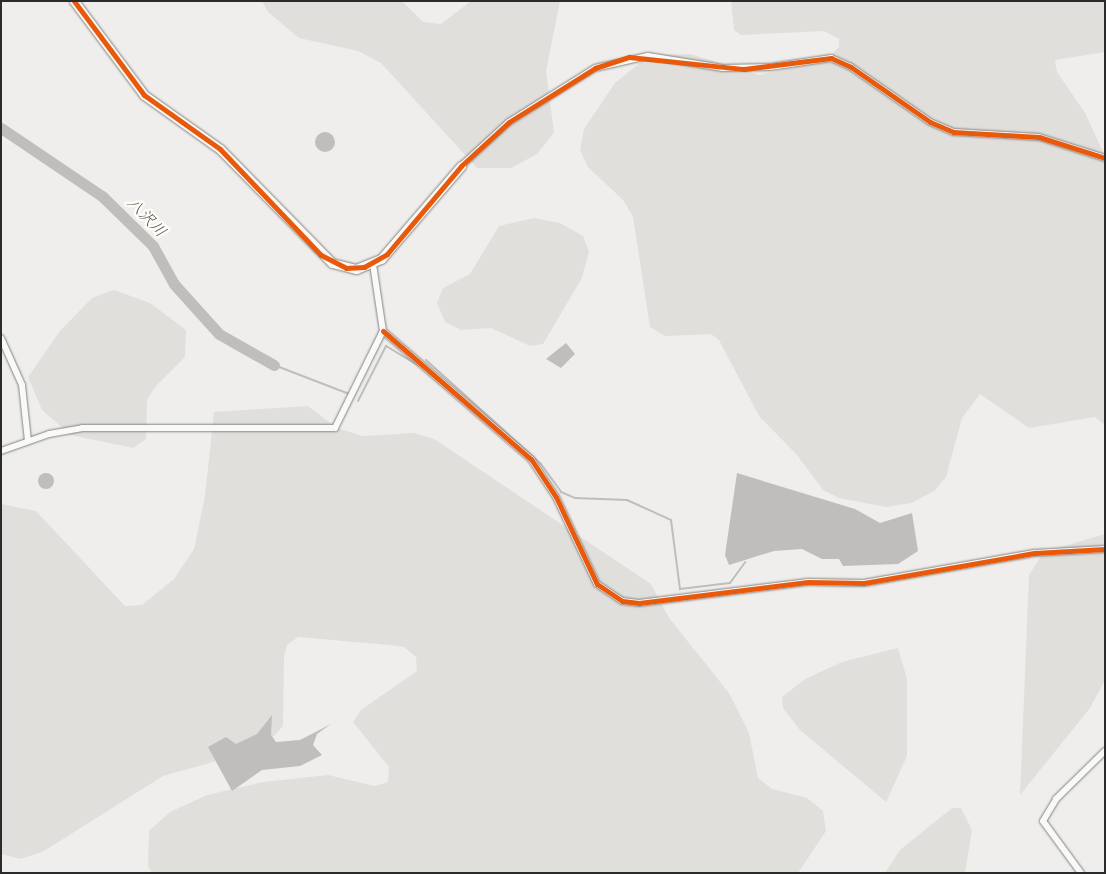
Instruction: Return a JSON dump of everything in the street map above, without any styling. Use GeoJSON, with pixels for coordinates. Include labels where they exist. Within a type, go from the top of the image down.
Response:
{"type":"FeatureCollection","features":[{"type":"Feature","properties":{"kind":"street"},"geometry":{"type":"LineString","coordinates":[[77,3],[144,95],[220,148],[321,255],[346,268],[373,264],[388,254],[461,166],[509,122],[595,68],[648,56],[737,69],[831,58],[851,67],[930,122],[953,132],[1040,137],[1105,158]]}},
{"type":"Feature","properties":{"kind":"street"},"geometry":{"type":"LineString","coordinates":[[1,451],[28,441],[82,428],[336,428],[383,331],[373,264]]}},
{"type":"Feature","properties":{"kind":"street"},"geometry":{"type":"LineString","coordinates":[[383,331],[532,460],[556,496],[597,584],[622,601],[639,603],[808,582],[864,583],[1034,553],[1105,549]]}},
{"type":"Feature","properties":{"kind":"street"},"geometry":{"type":"LineString","coordinates":[[1,338],[22,385],[28,441]]}},
{"type":"Feature","properties":{"kind":"street"},"geometry":{"type":"LineString","coordinates":[[1081,873],[1043,821],[1056,799],[1105,751]]}},
{"type":"Feature","properties":{"kind":"shaded area"},"geometry":{"type":"Polygon","coordinates":[[[262,1],[402,1],[423,22],[441,24],[471,1],[560,1],[546,71],[554,133],[537,154],[511,168],[477,168],[381,63],[358,51],[299,38],[268,12],[262,1]]]}},
{"type":"Feature","properties":{"kind":"shaded area"},"geometry":{"type":"Polygon","coordinates":[[[731,1],[1105,1],[1105,52],[1055,60],[1057,72],[1085,113],[1105,156],[1105,425],[1095,417],[1029,428],[980,394],[962,418],[946,477],[934,491],[911,503],[886,507],[839,498],[823,490],[797,455],[759,416],[719,340],[711,334],[665,336],[650,327],[633,217],[624,201],[588,167],[580,150],[584,129],[615,83],[641,62],[661,55],[690,54],[759,75],[808,64],[829,57],[839,47],[839,39],[824,31],[741,35],[734,30],[731,1]]]}},
{"type":"Feature","properties":{"kind":"shaded area"},"geometry":{"type":"Polygon","coordinates":[[[325,132],[332,135],[335,142],[332,149],[325,152],[318,149],[315,142],[318,135],[325,132]]]}},
{"type":"Feature","properties":{"kind":"shaded area"},"geometry":{"type":"Polygon","coordinates":[[[534,218],[560,223],[583,236],[589,251],[582,278],[543,344],[530,346],[491,328],[461,330],[445,322],[437,303],[443,288],[470,274],[499,226],[534,218]]]}},
{"type":"Feature","properties":{"kind":"shaded area"},"geometry":{"type":"Polygon","coordinates":[[[114,290],[150,303],[186,330],[185,357],[155,387],[147,400],[146,439],[133,448],[71,435],[42,410],[28,377],[60,331],[92,298],[114,290]]]}},
{"type":"Feature","properties":{"kind":"shaded area"},"geometry":{"type":"Polygon","coordinates":[[[566,343],[575,354],[561,368],[546,359],[566,343]]]}},
{"type":"Feature","properties":{"kind":"shaded area"},"geometry":{"type":"Polygon","coordinates":[[[308,406],[337,428],[363,436],[414,433],[434,439],[651,584],[669,618],[729,693],[749,733],[758,778],[772,789],[807,798],[823,811],[826,831],[798,873],[152,873],[148,866],[149,831],[170,812],[207,795],[263,782],[328,775],[375,786],[388,782],[389,767],[353,722],[361,710],[417,671],[416,657],[404,647],[298,637],[287,645],[284,656],[283,726],[263,748],[163,776],[44,851],[21,859],[1,854],[1,504],[36,511],[125,606],[142,605],[174,579],[194,549],[205,496],[214,412],[308,406]]]}},
{"type":"Feature","properties":{"kind":"shaded area"},"geometry":{"type":"Polygon","coordinates":[[[46,473],[52,475],[54,481],[52,487],[46,489],[40,487],[38,481],[40,475],[46,473]]]}},
{"type":"Feature","properties":{"kind":"shaded area"},"geometry":{"type":"Polygon","coordinates":[[[737,473],[855,509],[880,523],[912,513],[918,551],[898,564],[843,566],[839,559],[822,559],[802,549],[774,551],[729,565],[725,555],[737,473]]]}},
{"type":"Feature","properties":{"kind":"shaded area"},"geometry":{"type":"Polygon","coordinates":[[[1105,534],[1105,680],[1090,708],[1020,795],[1029,575],[1044,552],[1105,534]]]}},
{"type":"Feature","properties":{"kind":"shaded area"},"geometry":{"type":"Polygon","coordinates":[[[898,648],[907,679],[907,756],[886,802],[800,730],[783,708],[782,697],[805,679],[842,662],[898,648]]]}},
{"type":"Feature","properties":{"kind":"shaded area"},"geometry":{"type":"Polygon","coordinates":[[[272,715],[271,735],[276,742],[300,740],[331,724],[317,734],[313,745],[322,755],[300,766],[262,770],[232,791],[208,747],[226,737],[236,744],[257,734],[272,715]]]}},
{"type":"Feature","properties":{"kind":"shaded area"},"geometry":{"type":"Polygon","coordinates":[[[952,808],[961,808],[972,830],[965,873],[885,873],[900,850],[952,808]]]}},
{"type":"Feature","properties":{"kind":"waterway","name":"八沢川"},"geometry":{"type":"LineString","coordinates":[[1,128],[102,196],[153,246],[174,284],[219,334],[274,365]]}},
{"type":"Feature","properties":{"kind":"waterway"},"geometry":{"type":"LineString","coordinates":[[358,401],[386,346],[419,366]]}},
{"type":"Feature","properties":{"kind":"waterway"},"geometry":{"type":"LineString","coordinates":[[426,360],[541,464],[561,492],[575,498],[627,500],[671,520],[680,589],[730,583],[745,562]]}},
{"type":"Feature","properties":{"kind":"waterway"},"geometry":{"type":"LineString","coordinates":[[274,365],[349,394]]}},
{"type":"Feature","properties":{"kind":"cycle path"},"geometry":{"type":"LineString","coordinates":[[74,1],[144,95],[220,149],[321,255],[346,268],[364,267],[387,254],[461,166],[509,122],[595,68],[629,57],[744,69],[831,58],[851,67],[930,122],[953,132],[1039,137],[1105,158]]}},
{"type":"Feature","properties":{"kind":"cycle path"},"geometry":{"type":"LineString","coordinates":[[383,331],[531,459],[556,497],[597,584],[622,601],[639,603],[808,582],[864,583],[1035,553],[1105,549]]}}]}
